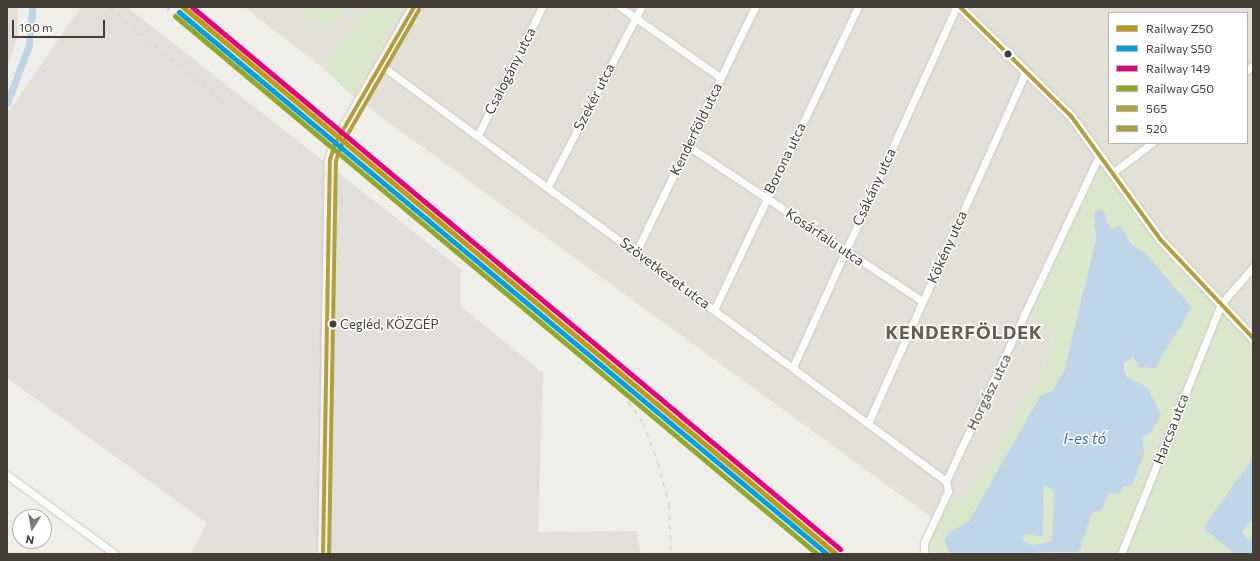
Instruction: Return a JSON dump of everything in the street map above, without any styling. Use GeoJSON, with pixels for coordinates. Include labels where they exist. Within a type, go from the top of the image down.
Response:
{"type":"FeatureCollection","features":[{"type":"Feature","properties":{"kind":"main road"},"geometry":{"type":"LineString","coordinates":[[323,554],[329,165],[333,148],[382,66],[414,7]]}},
{"type":"Feature","properties":{"kind":"street","name":"Csalogány utca"},"geometry":{"type":"LineString","coordinates":[[478,135],[542,7]]}},
{"type":"Feature","properties":{"kind":"street"},"geometry":{"type":"LineString","coordinates":[[620,7],[721,78]]}},
{"type":"Feature","properties":{"kind":"street","name":"Szekér utca"},"geometry":{"type":"LineString","coordinates":[[548,186],[641,7]]}},
{"type":"Feature","properties":{"kind":"street","name":"Kenderföld utca"},"geometry":{"type":"LineString","coordinates":[[636,252],[755,7]]}},
{"type":"Feature","properties":{"kind":"street","name":"Borona utca"},"geometry":{"type":"LineString","coordinates":[[714,310],[858,7]]}},
{"type":"Feature","properties":{"kind":"street","name":"Csákány utca"},"geometry":{"type":"LineString","coordinates":[[793,367],[956,7]]}},
{"type":"Feature","properties":{"kind":"street"},"geometry":{"type":"LineString","coordinates":[[960,7],[1071,116],[1100,154],[1160,239],[1253,338]]}},
{"type":"Feature","properties":{"kind":"street","name":"Szövetkezet utca"},"geometry":{"type":"LineString","coordinates":[[382,66],[548,186],[946,481]]}},
{"type":"Feature","properties":{"kind":"street","name":"Kökény utca"},"geometry":{"type":"LineString","coordinates":[[868,423],[1026,71]]}},
{"type":"Feature","properties":{"kind":"street"},"geometry":{"type":"LineString","coordinates":[[1112,173],[1151,144]]}},
{"type":"Feature","properties":{"kind":"street","name":"Kosárfalu utca"},"geometry":{"type":"LineString","coordinates":[[688,146],[922,301]]}},
{"type":"Feature","properties":{"kind":"street","name":"Horgász utca"},"geometry":{"type":"LineString","coordinates":[[924,554],[924,543],[948,491],[946,481],[1100,154]]}},
{"type":"Feature","properties":{"kind":"street","name":"Harcsa utca"},"geometry":{"type":"LineString","coordinates":[[1121,554],[1221,304],[1253,267]]}},
{"type":"Feature","properties":{"kind":"street"},"geometry":{"type":"LineString","coordinates":[[7,475],[115,554]]}},
{"type":"Feature","properties":{"kind":"shaded area"},"geometry":{"type":"Polygon","coordinates":[[[7,7],[18,7],[18,35],[7,67],[7,7]]]}},
{"type":"Feature","properties":{"kind":"shaded area"},"geometry":{"type":"Polygon","coordinates":[[[81,7],[127,7],[461,269],[460,306],[543,373],[538,532],[636,531],[641,554],[191,554],[207,523],[7,378],[7,114],[81,7]]]}},
{"type":"Feature","properties":{"kind":"shaded area"},"geometry":{"type":"Polygon","coordinates":[[[244,7],[366,7],[323,68],[244,7]]]}},
{"type":"Feature","properties":{"kind":"shaded area"},"geometry":{"type":"Polygon","coordinates":[[[403,7],[1253,7],[1253,329],[1159,230],[1106,151],[1030,317],[1055,333],[1044,366],[963,502],[936,521],[354,97],[403,7]]]}},
{"type":"Feature","properties":{"kind":"green space"},"geometry":{"type":"Polygon","coordinates":[[[293,7],[347,7],[332,31],[293,7]]]}},
{"type":"Feature","properties":{"kind":"green space"},"geometry":{"type":"Polygon","coordinates":[[[366,7],[403,7],[354,97],[323,68],[366,7]]]}},
{"type":"Feature","properties":{"kind":"green space"},"geometry":{"type":"Polygon","coordinates":[[[1107,150],[1159,230],[1253,329],[1253,458],[1203,528],[1235,554],[1072,554],[1079,552],[1092,513],[1101,510],[1110,493],[1119,493],[1144,454],[1143,437],[1151,432],[1147,387],[1126,376],[1126,359],[1133,357],[1192,308],[1145,253],[1132,245],[1121,226],[1110,230],[1094,217],[1096,239],[1064,371],[1052,391],[1040,396],[969,521],[949,532],[944,540],[950,554],[926,554],[926,543],[947,497],[963,502],[1044,366],[1055,334],[1030,317],[1107,150]]]}},
{"type":"Feature","properties":{"kind":"green space"},"geometry":{"type":"Polygon","coordinates":[[[1044,486],[1054,490],[1052,541],[1031,545],[1023,540],[1024,534],[1043,537],[1044,486]]]}},
{"type":"Feature","properties":{"kind":"green space"},"geometry":{"type":"Polygon","coordinates":[[[1253,518],[1253,537],[1249,540],[1242,533],[1253,518]]]}},
{"type":"Feature","properties":{"kind":"water","name":"I-es tó"},"geometry":{"type":"Polygon","coordinates":[[[1103,210],[1110,229],[1121,226],[1132,245],[1145,253],[1192,307],[1155,368],[1140,367],[1133,357],[1124,363],[1126,376],[1147,387],[1161,414],[1151,432],[1143,437],[1144,454],[1132,485],[1124,486],[1119,493],[1110,493],[1101,510],[1092,513],[1079,552],[950,554],[944,540],[949,532],[969,521],[1040,396],[1052,391],[1064,371],[1096,239],[1094,217],[1096,211],[1103,210]],[[1044,486],[1043,537],[1024,534],[1023,540],[1031,545],[1052,541],[1054,490],[1044,486]]]}},
{"type":"Feature","properties":{"kind":"water"},"geometry":{"type":"Polygon","coordinates":[[[1253,458],[1253,518],[1242,533],[1249,540],[1253,537],[1253,554],[1235,554],[1203,528],[1253,458]]]}},
{"type":"Feature","properties":{"kind":"waterway"},"geometry":{"type":"LineString","coordinates":[[7,103],[29,45],[32,7]]}},
{"type":"Feature","properties":{"kind":"railway"},"geometry":{"type":"LineString","coordinates":[[109,7],[224,104]]}},
{"type":"Feature","properties":{"kind":"railway"},"geometry":{"type":"LineString","coordinates":[[166,7],[335,144],[617,385],[643,423],[658,463],[669,505],[671,554]]}},
{"type":"Feature","properties":{"kind":"rail line","name":"Z50"},"geometry":{"type":"LineString","coordinates":[[183,7],[836,554]]}},
{"type":"Feature","properties":{"kind":"rail line","name":"149"},"geometry":{"type":"LineString","coordinates":[[192,7],[840,549]]}},
{"type":"Feature","properties":{"kind":"rail line","name":"S50"},"geometry":{"type":"LineString","coordinates":[[179,12],[827,554]]}},
{"type":"Feature","properties":{"kind":"rail line","name":"G50"},"geometry":{"type":"LineString","coordinates":[[175,16],[817,554]]}},
{"type":"Feature","properties":{"kind":"transit line","name":"565"},"geometry":{"type":"LineString","coordinates":[[323,554],[330,160],[335,144],[414,7]]}},
{"type":"Feature","properties":{"kind":"transit line","name":"565"},"geometry":{"type":"LineString","coordinates":[[960,7],[1071,116],[1160,239],[1253,338]]}},
{"type":"Feature","properties":{"kind":"transit line","name":"520"},"geometry":{"type":"LineString","coordinates":[[329,554],[336,161],[341,146],[419,10]]}},
{"type":"Feature","properties":{"kind":"place","name":"Cegléd, KÖZGÉP"},"geometry":{"type":"Point","coordinates":[333,324]}},
{"type":"Feature","properties":{"kind":"district","name":"KENDERFÖLDEK"},"geometry":{"type":"Point","coordinates":[964,332]}}]}
